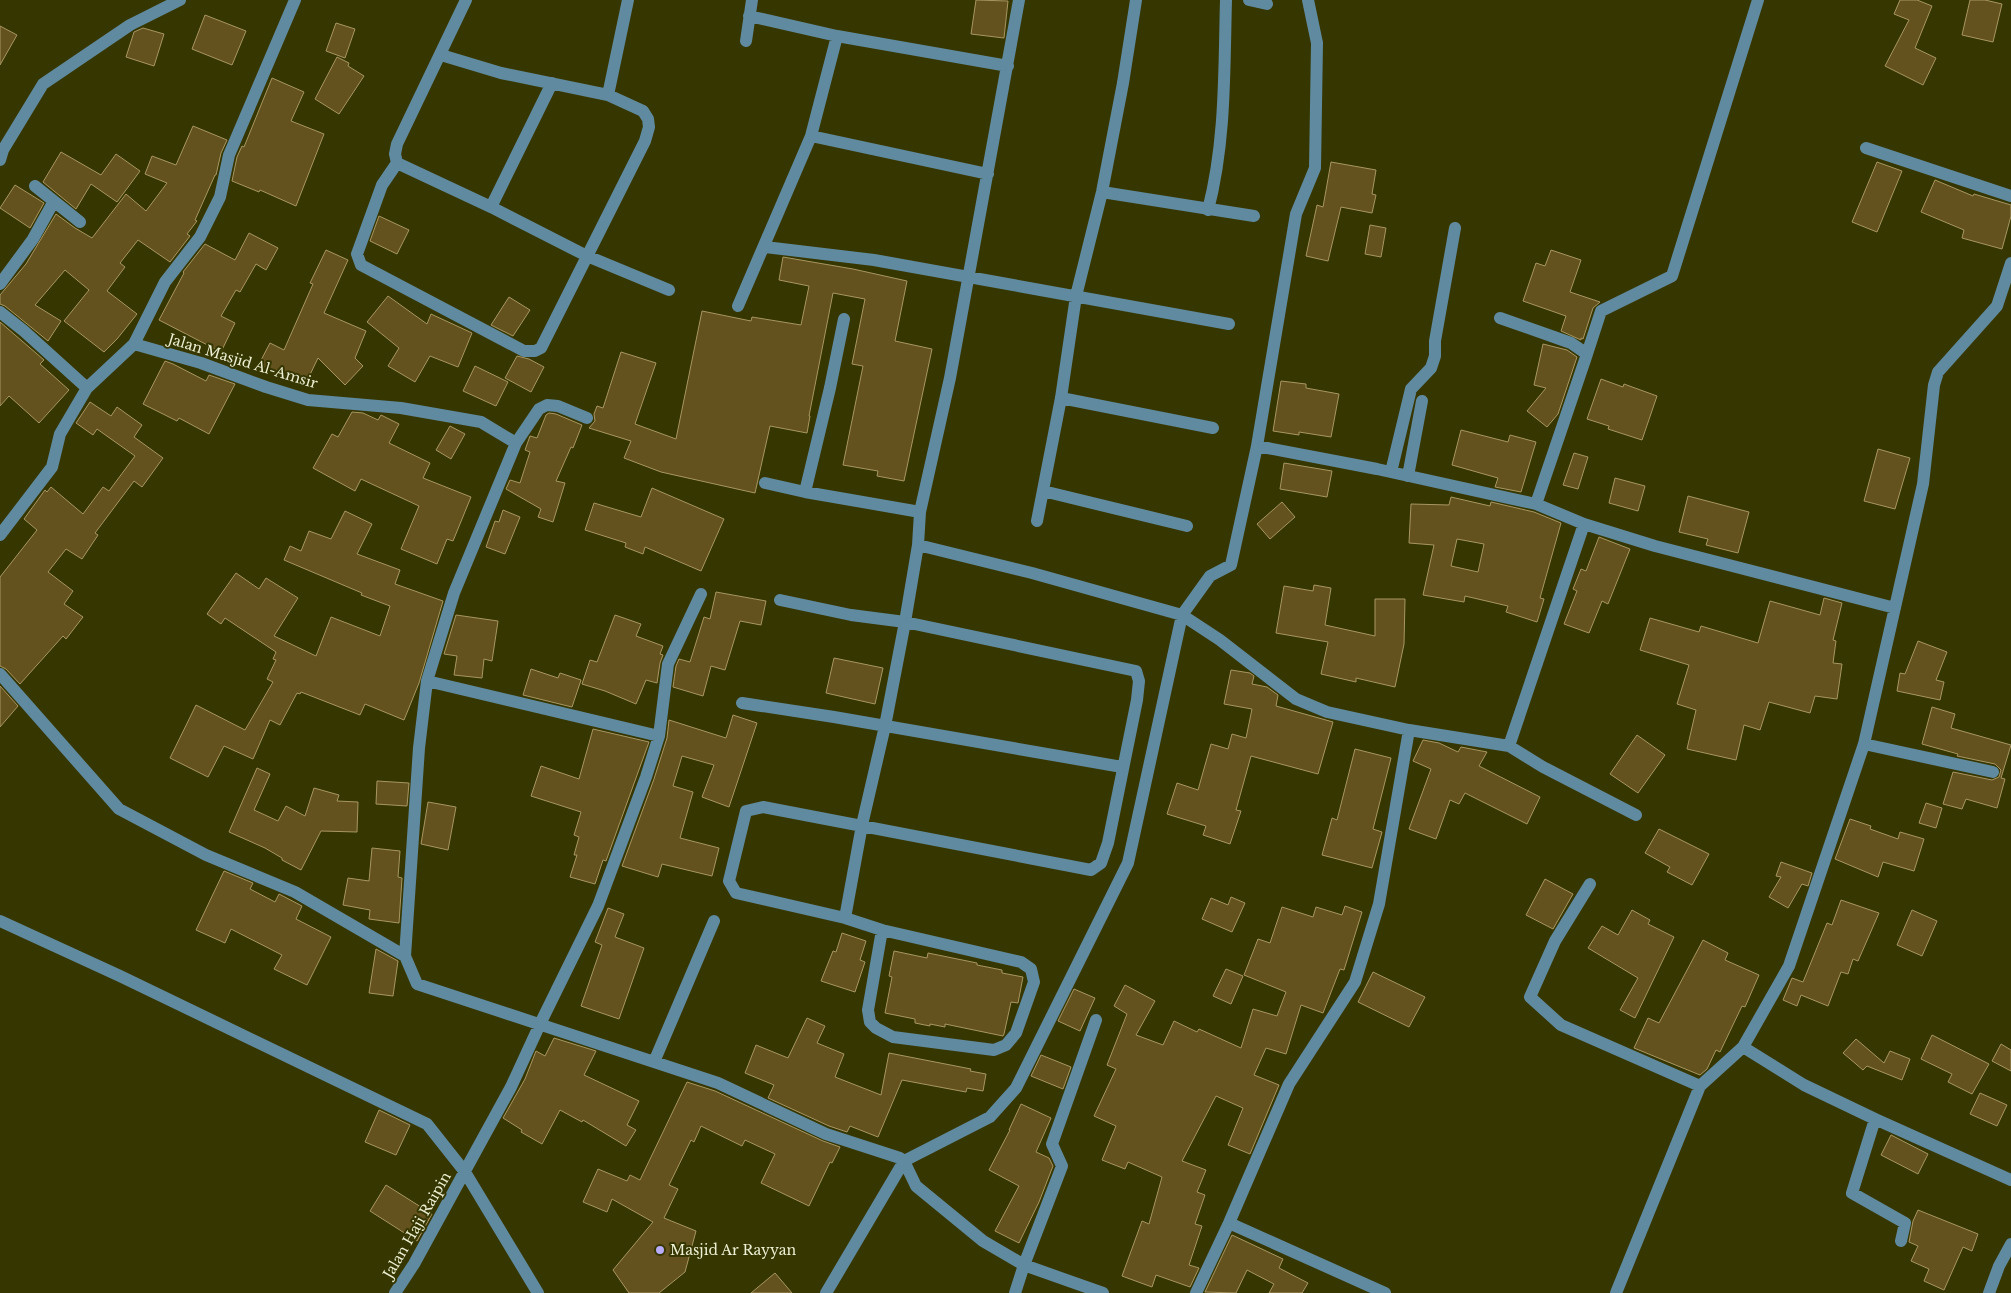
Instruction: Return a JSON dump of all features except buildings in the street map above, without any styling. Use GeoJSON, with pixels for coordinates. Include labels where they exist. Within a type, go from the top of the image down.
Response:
{"type":"FeatureCollection","features":[{"type":"Feature","properties":{"kind":"street"},"geometry":{"type":"LineString","coordinates":[[0,160],[3,150],[43,84],[130,25],[180,0]]}},
{"type":"Feature","properties":{"kind":"street"},"geometry":{"type":"LineString","coordinates":[[0,535],[52,467],[60,434],[87,388],[134,344],[165,282],[200,237],[220,197],[229,155],[295,0]]}},
{"type":"Feature","properties":{"kind":"street"},"geometry":{"type":"LineString","coordinates":[[441,55],[501,73],[608,95],[643,110],[648,119],[649,127],[645,141],[541,348],[535,351],[524,351],[361,265],[357,254],[382,185],[397,163],[395,154],[397,144],[466,0]]}},
{"type":"Feature","properties":{"kind":"street"},"geometry":{"type":"LineString","coordinates":[[608,95],[628,0]]}},
{"type":"Feature","properties":{"kind":"street"},"geometry":{"type":"LineString","coordinates":[[746,41],[752,0]]}},
{"type":"Feature","properties":{"kind":"street"},"geometry":{"type":"LineString","coordinates":[[844,918],[905,622],[918,545],[920,512],[950,378],[970,276],[1019,0]]}},
{"type":"Feature","properties":{"kind":"street"},"geometry":{"type":"LineString","coordinates":[[1037,521],[1061,398],[1076,296],[1102,192],[1123,83],[1136,0]]}},
{"type":"Feature","properties":{"kind":"street"},"geometry":{"type":"LineString","coordinates":[[1208,210],[1217,177],[1222,129],[1226,0]]}},
{"type":"Feature","properties":{"kind":"street"},"geometry":{"type":"LineString","coordinates":[[1249,0],[1267,4]]}},
{"type":"Feature","properties":{"kind":"street"},"geometry":{"type":"LineString","coordinates":[[826,1293],[904,1161],[990,1117],[1016,1088],[1128,863],[1182,614],[1210,576],[1231,565],[1257,446],[1296,214],[1315,168],[1317,43],[1308,0]]}},
{"type":"Feature","properties":{"kind":"street"},"geometry":{"type":"LineString","coordinates":[[1536,504],[1601,311],[1672,276],[1758,0]]}},
{"type":"Feature","properties":{"kind":"street"},"geometry":{"type":"LineString","coordinates":[[749,16],[838,36],[1008,66]]}},
{"type":"Feature","properties":{"kind":"street"},"geometry":{"type":"LineString","coordinates":[[738,306],[812,136],[838,36]]}},
{"type":"Feature","properties":{"kind":"street"},"geometry":{"type":"LineString","coordinates":[[491,207],[552,83]]}},
{"type":"Feature","properties":{"kind":"street"},"geometry":{"type":"LineString","coordinates":[[812,136],[988,174]]}},
{"type":"Feature","properties":{"kind":"street"},"geometry":{"type":"LineString","coordinates":[[1866,148],[2011,196]]}},
{"type":"Feature","properties":{"kind":"street"},"geometry":{"type":"LineString","coordinates":[[397,163],[491,207],[587,256],[669,290]]}},
{"type":"Feature","properties":{"kind":"street"},"geometry":{"type":"LineString","coordinates":[[35,186],[80,222]]}},
{"type":"Feature","properties":{"kind":"street"},"geometry":{"type":"LineString","coordinates":[[1102,192],[1254,216]]}},
{"type":"Feature","properties":{"kind":"street"},"geometry":{"type":"LineString","coordinates":[[0,284],[33,239],[54,201]]}},
{"type":"Feature","properties":{"kind":"street"},"geometry":{"type":"LineString","coordinates":[[1391,472],[1411,389],[1431,368],[1435,356],[1435,341],[1455,228]]}},
{"type":"Feature","properties":{"kind":"street"},"geometry":{"type":"LineString","coordinates":[[765,247],[874,260],[1229,324]]}},
{"type":"Feature","properties":{"kind":"street"},"geometry":{"type":"LineString","coordinates":[[1616,1293],[1700,1086],[1743,1047],[1789,966],[1864,744],[1922,484],[1934,385],[1938,372],[1997,306],[2011,263]]}},
{"type":"Feature","properties":{"kind":"street"},"geometry":{"type":"LineString","coordinates":[[0,312],[87,388]]}},
{"type":"Feature","properties":{"kind":"street"},"geometry":{"type":"LineString","coordinates":[[1500,318],[1571,343],[1587,354]]}},
{"type":"Feature","properties":{"kind":"street"},"geometry":{"type":"LineString","coordinates":[[806,492],[844,319]]}},
{"type":"Feature","properties":{"kind":"street","name":"Jalan Masjid Al-Amsir"},"geometry":{"type":"LineString","coordinates":[[134,344],[201,362],[266,387],[308,400],[401,408],[481,422],[516,443]]}},
{"type":"Feature","properties":{"kind":"street"},"geometry":{"type":"LineString","coordinates":[[1061,398],[1213,428]]}},
{"type":"Feature","properties":{"kind":"street"},"geometry":{"type":"LineString","coordinates":[[1408,476],[1422,401]]}},
{"type":"Feature","properties":{"kind":"street"},"geometry":{"type":"LineString","coordinates":[[587,418],[558,406],[547,405],[539,409],[516,443],[454,593],[426,680],[419,748],[405,956],[418,984],[718,1083],[826,1134],[904,1161],[916,1186],[983,1241],[1024,1265],[1103,1293]]}},
{"type":"Feature","properties":{"kind":"street"},"geometry":{"type":"LineString","coordinates":[[1257,446],[1391,472],[1536,504],[1584,524],[1730,566],[1894,608]]}},
{"type":"Feature","properties":{"kind":"street"},"geometry":{"type":"LineString","coordinates":[[765,483],[920,512]]}},
{"type":"Feature","properties":{"kind":"street"},"geometry":{"type":"LineString","coordinates":[[1043,491],[1186,526]]}},
{"type":"Feature","properties":{"kind":"street"},"geometry":{"type":"LineString","coordinates":[[1509,746],[1584,524]]}},
{"type":"Feature","properties":{"kind":"street"},"geometry":{"type":"LineString","coordinates":[[918,545],[1032,572],[1182,614],[1220,640],[1296,699],[1327,712],[1409,730],[1509,746],[1543,767],[1636,815]]}},
{"type":"Feature","properties":{"kind":"street","name":"Jalan Haji Raipin"},"geometry":{"type":"LineString","coordinates":[[395,1293],[414,1264],[511,1087],[598,906],[646,777],[659,736],[668,664],[701,594]]}},
{"type":"Feature","properties":{"kind":"street"},"geometry":{"type":"LineString","coordinates":[[780,600],[851,616],[905,622],[1136,671],[1139,681],[1137,700],[1122,766],[1108,843],[1101,863],[1092,870],[763,807],[746,811],[729,881],[736,892],[844,918],[882,930],[1021,962],[1031,969],[1034,982],[1016,1033],[1006,1046],[994,1050],[893,1037],[876,1028],[870,1022],[868,1010],[882,930]]}},
{"type":"Feature","properties":{"kind":"street"},"geometry":{"type":"LineString","coordinates":[[0,674],[119,808],[206,855],[295,892],[405,956]]}},
{"type":"Feature","properties":{"kind":"street"},"geometry":{"type":"LineString","coordinates":[[426,680],[659,736]]}},
{"type":"Feature","properties":{"kind":"street"},"geometry":{"type":"LineString","coordinates":[[742,704],[1122,766]]}},
{"type":"Feature","properties":{"kind":"street"},"geometry":{"type":"LineString","coordinates":[[1196,1293],[1229,1223],[1288,1084],[1355,982],[1379,904],[1409,730]]}},
{"type":"Feature","properties":{"kind":"street"},"geometry":{"type":"LineString","coordinates":[[1864,744],[1993,772]]}},
{"type":"Feature","properties":{"kind":"street"},"geometry":{"type":"LineString","coordinates":[[1590,884],[1554,941],[1530,996],[1561,1025],[1700,1086]]}},
{"type":"Feature","properties":{"kind":"street"},"geometry":{"type":"LineString","coordinates":[[0,921],[120,976],[427,1124],[464,1172],[538,1293]]}},
{"type":"Feature","properties":{"kind":"street"},"geometry":{"type":"LineString","coordinates":[[654,1062],[714,921]]}},
{"type":"Feature","properties":{"kind":"street"},"geometry":{"type":"LineString","coordinates":[[1015,1293],[1062,1166],[1052,1144],[1096,1020]]}},
{"type":"Feature","properties":{"kind":"street"},"geometry":{"type":"LineString","coordinates":[[1743,1047],[1804,1085],[2011,1180]]}},
{"type":"Feature","properties":{"kind":"street"},"geometry":{"type":"LineString","coordinates":[[1875,1119],[1852,1193],[1905,1223],[1901,1240]]}},
{"type":"Feature","properties":{"kind":"street"},"geometry":{"type":"LineString","coordinates":[[1229,1223],[1385,1293]]}},
{"type":"Feature","properties":{"kind":"street"},"geometry":{"type":"LineString","coordinates":[[1989,1293],[1998,1266],[2011,1244]]}},
{"type":"Feature","properties":{"kind":"place","name":"Masjid Ar Rayyan"},"geometry":{"type":"Point","coordinates":[660,1250]}}]}
